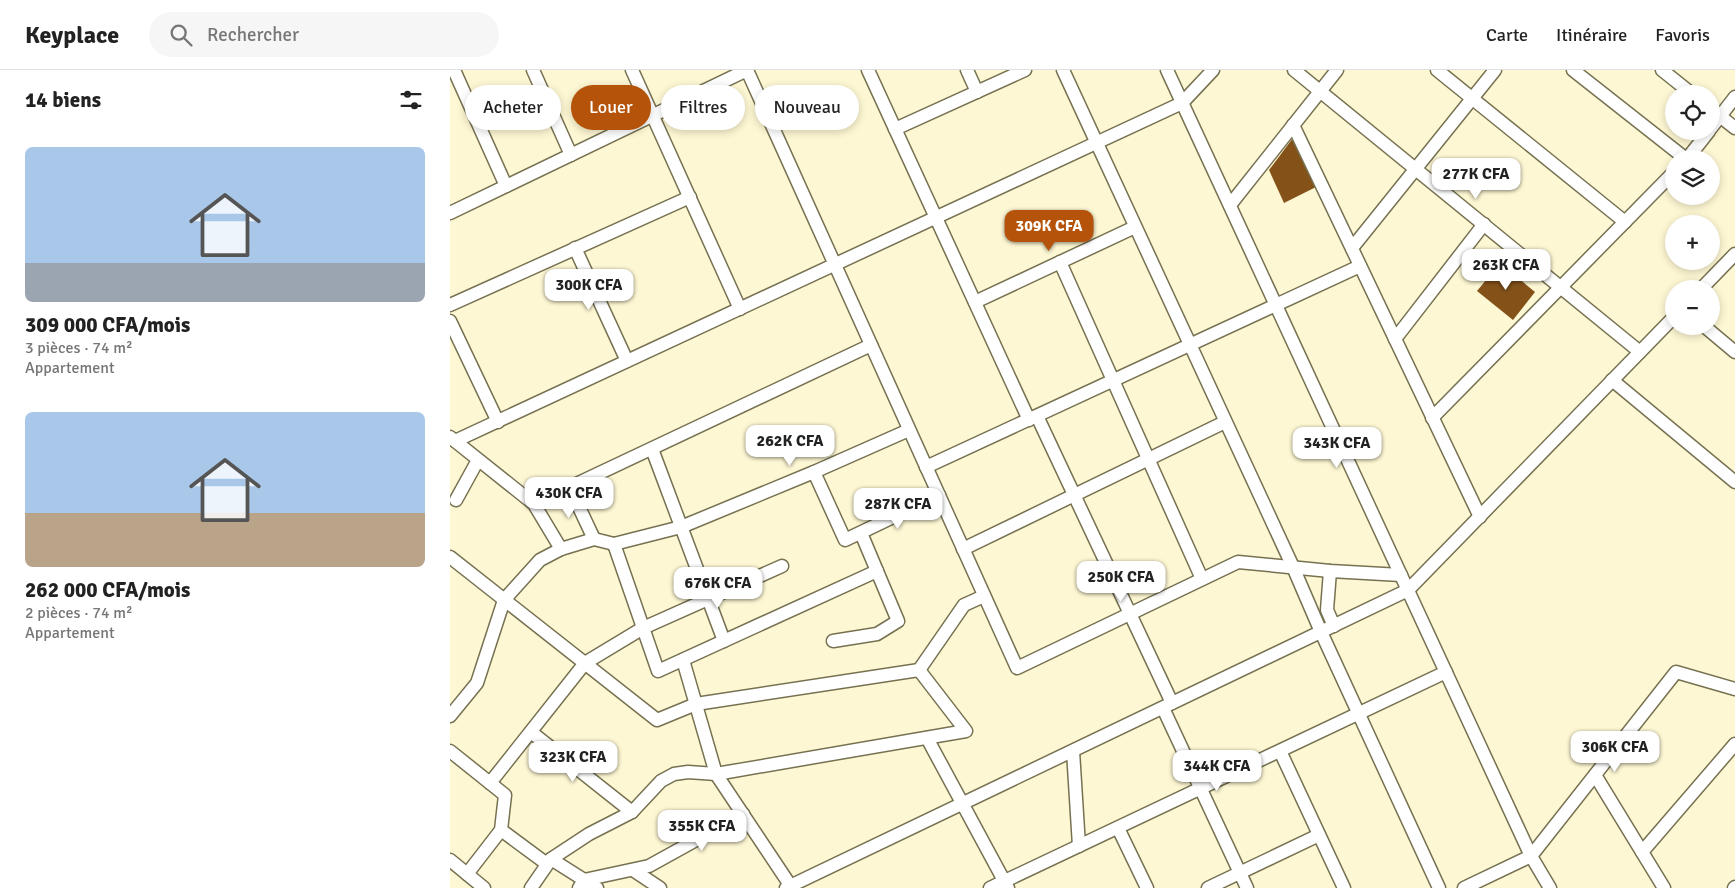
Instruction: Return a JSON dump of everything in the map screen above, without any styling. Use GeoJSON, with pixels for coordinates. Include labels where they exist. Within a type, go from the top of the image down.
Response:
{"type":"FeatureCollection","features":[{"type":"Feature","properties":{"kind":"street"},"geometry":{"type":"LineString","coordinates":[[454,70],[506,186]]}},
{"type":"Feature","properties":{"kind":"street"},"geometry":{"type":"LineString","coordinates":[[533,70],[571,155]]}},
{"type":"Feature","properties":{"kind":"street"},"geometry":{"type":"LineString","coordinates":[[632,70],[740,309]]}},
{"type":"Feature","properties":{"kind":"street"},"geometry":{"type":"LineString","coordinates":[[450,213],[747,70],[1017,668],[1238,562],[1401,576]]}},
{"type":"Feature","properties":{"kind":"street"},"geometry":{"type":"LineString","coordinates":[[868,70],[975,302],[1074,495],[1130,614],[1200,788],[1247,888]]}},
{"type":"Feature","properties":{"kind":"street"},"geometry":{"type":"LineString","coordinates":[[967,70],[977,92]]}},
{"type":"Feature","properties":{"kind":"street"},"geometry":{"type":"LineString","coordinates":[[895,129],[1025,70]]}},
{"type":"Feature","properties":{"kind":"street"},"geometry":{"type":"LineString","coordinates":[[1063,70],[1439,888]]}},
{"type":"Feature","properties":{"kind":"street"},"geometry":{"type":"LineString","coordinates":[[1167,70],[1531,856],[1550,888]]}},
{"type":"Feature","properties":{"kind":"street"},"geometry":{"type":"LineString","coordinates":[[561,548],[534,504],[453,439],[498,422],[1182,103],[1213,70]]}},
{"type":"Feature","properties":{"kind":"street"},"geometry":{"type":"LineString","coordinates":[[1294,70],[1640,352]]}},
{"type":"Feature","properties":{"kind":"street"},"geometry":{"type":"LineString","coordinates":[[1230,205],[1336,70]]}},
{"type":"Feature","properties":{"kind":"street"},"geometry":{"type":"LineString","coordinates":[[1437,70],[1625,222]]}},
{"type":"Feature","properties":{"kind":"street"},"geometry":{"type":"LineString","coordinates":[[1352,248],[1495,70]]}},
{"type":"Feature","properties":{"kind":"street"},"geometry":{"type":"LineString","coordinates":[[1573,70],[1590,75],[1676,150]]}},
{"type":"Feature","properties":{"kind":"street"},"geometry":{"type":"LineString","coordinates":[[1662,70],[1681,85]]}},
{"type":"Feature","properties":{"kind":"street"},"geometry":{"type":"LineString","coordinates":[[1720,110],[1735,97]]}},
{"type":"Feature","properties":{"kind":"street"},"geometry":{"type":"LineString","coordinates":[[1720,116],[1735,128]]}},
{"type":"Feature","properties":{"kind":"street"},"geometry":{"type":"LineString","coordinates":[[1294,125],[1480,517]]}},
{"type":"Feature","properties":{"kind":"street"},"geometry":{"type":"LineString","coordinates":[[1693,150],[1701,140]]}},
{"type":"Feature","properties":{"kind":"street"},"geometry":{"type":"LineString","coordinates":[[1432,418],[1665,181]]}},
{"type":"Feature","properties":{"kind":"street"},"geometry":{"type":"LineString","coordinates":[[450,305],[690,197]]}},
{"type":"Feature","properties":{"kind":"street"},"geometry":{"type":"LineString","coordinates":[[1395,339],[1484,224]]}},
{"type":"Feature","properties":{"kind":"street"},"geometry":{"type":"LineString","coordinates":[[975,302],[1135,227]]}},
{"type":"Feature","properties":{"kind":"street"},"geometry":{"type":"LineString","coordinates":[[575,248],[627,361]]}},
{"type":"Feature","properties":{"kind":"street"},"geometry":{"type":"LineString","coordinates":[[1710,280],[1735,254]]}},
{"type":"Feature","properties":{"kind":"street"},"geometry":{"type":"LineString","coordinates":[[1060,262],[1202,579]]}},
{"type":"Feature","properties":{"kind":"street"},"geometry":{"type":"LineString","coordinates":[[926,467],[1360,266]]}},
{"type":"Feature","properties":{"kind":"street"},"geometry":{"type":"LineString","coordinates":[[450,321],[498,422]]}},
{"type":"Feature","properties":{"kind":"street"},"geometry":{"type":"LineString","coordinates":[[683,660],[716,774],[788,887],[1408,590],[1665,326]]}},
{"type":"Feature","properties":{"kind":"street"},"geometry":{"type":"LineString","coordinates":[[1715,335],[1735,352]]}},
{"type":"Feature","properties":{"kind":"street"},"geometry":{"type":"LineString","coordinates":[[534,504],[871,345]]}},
{"type":"Feature","properties":{"kind":"street"},"geometry":{"type":"LineString","coordinates":[[1612,380],[1735,482]]}},
{"type":"Feature","properties":{"kind":"street"},"geometry":{"type":"LineString","coordinates":[[963,549],[1225,422]]}},
{"type":"Feature","properties":{"kind":"street"},"geometry":{"type":"LineString","coordinates":[[450,716],[477,683],[504,600],[540,560],[561,548],[594,539],[614,544],[681,527],[910,430]]}},
{"type":"Feature","properties":{"kind":"street"},"geometry":{"type":"LineString","coordinates":[[652,449],[724,641]]}},
{"type":"Feature","properties":{"kind":"street"},"geometry":{"type":"LineString","coordinates":[[456,500],[478,460]]}},
{"type":"Feature","properties":{"kind":"street"},"geometry":{"type":"LineString","coordinates":[[814,472],[845,540],[939,496]]}},
{"type":"Feature","properties":{"kind":"street"},"geometry":{"type":"LineString","coordinates":[[570,488],[594,539]]}},
{"type":"Feature","properties":{"kind":"street"},"geometry":{"type":"LineString","coordinates":[[833,641],[877,634],[898,621],[861,533]]}},
{"type":"Feature","properties":{"kind":"street"},"geometry":{"type":"LineString","coordinates":[[614,544],[658,671],[877,570]]}},
{"type":"Feature","properties":{"kind":"street"},"geometry":{"type":"LineString","coordinates":[[451,559],[657,720],[696,704],[919,670],[964,605],[984,596]]}},
{"type":"Feature","properties":{"kind":"street"},"geometry":{"type":"LineString","coordinates":[[490,783],[585,663],[643,628],[782,566]]}},
{"type":"Feature","properties":{"kind":"street"},"geometry":{"type":"LineString","coordinates":[[1330,571],[1327,610],[1334,626]]}},
{"type":"Feature","properties":{"kind":"street"},"geometry":{"type":"LineString","coordinates":[[531,888],[549,861],[589,834],[632,812],[661,781],[674,774],[688,772],[716,774],[966,731],[919,670]]}},
{"type":"Feature","properties":{"kind":"street"},"geometry":{"type":"LineString","coordinates":[[990,888],[1006,885],[1079,846],[1446,672]]}},
{"type":"Feature","properties":{"kind":"street"},"geometry":{"type":"LineString","coordinates":[[1464,888],[1531,856],[1676,672],[1735,689]]}},
{"type":"Feature","properties":{"kind":"street"},"geometry":{"type":"LineString","coordinates":[[531,732],[632,812]]}},
{"type":"Feature","properties":{"kind":"street"},"geometry":{"type":"LineString","coordinates":[[927,738],[1006,885]]}},
{"type":"Feature","properties":{"kind":"street"},"geometry":{"type":"LineString","coordinates":[[1642,852],[1735,744]]}},
{"type":"Feature","properties":{"kind":"street"},"geometry":{"type":"LineString","coordinates":[[450,751],[505,796],[501,830],[467,874]]}},
{"type":"Feature","properties":{"kind":"street"},"geometry":{"type":"LineString","coordinates":[[1073,751],[1079,846]]}},
{"type":"Feature","properties":{"kind":"street"},"geometry":{"type":"LineString","coordinates":[[1280,751],[1344,888]]}},
{"type":"Feature","properties":{"kind":"street"},"geometry":{"type":"LineString","coordinates":[[1595,775],[1664,888]]}},
{"type":"Feature","properties":{"kind":"street"},"geometry":{"type":"LineString","coordinates":[[581,884],[649,866],[743,814]]}},
{"type":"Feature","properties":{"kind":"street"},"geometry":{"type":"LineString","coordinates":[[1118,828],[1147,888]]}},
{"type":"Feature","properties":{"kind":"street"},"geometry":{"type":"LineString","coordinates":[[501,830],[581,884],[597,888]]}},
{"type":"Feature","properties":{"kind":"street"},"geometry":{"type":"LineString","coordinates":[[1208,888],[1319,835]]}},
{"type":"Feature","properties":{"kind":"street"},"geometry":{"type":"LineString","coordinates":[[450,860],[484,888]]}},
{"type":"Feature","properties":{"kind":"street"},"geometry":{"type":"LineString","coordinates":[[633,870],[660,888]]}},
{"type":"Feature","properties":{"kind":"building"},"geometry":{"type":"Polygon","coordinates":[[[1293,138],[1316,187],[1284,203],[1269,170],[1293,138]]]}},
{"type":"Feature","properties":{"kind":"building"},"geometry":{"type":"Polygon","coordinates":[[[1500,263],[1535,292],[1513,320],[1477,291],[1500,263]]]}}]}
